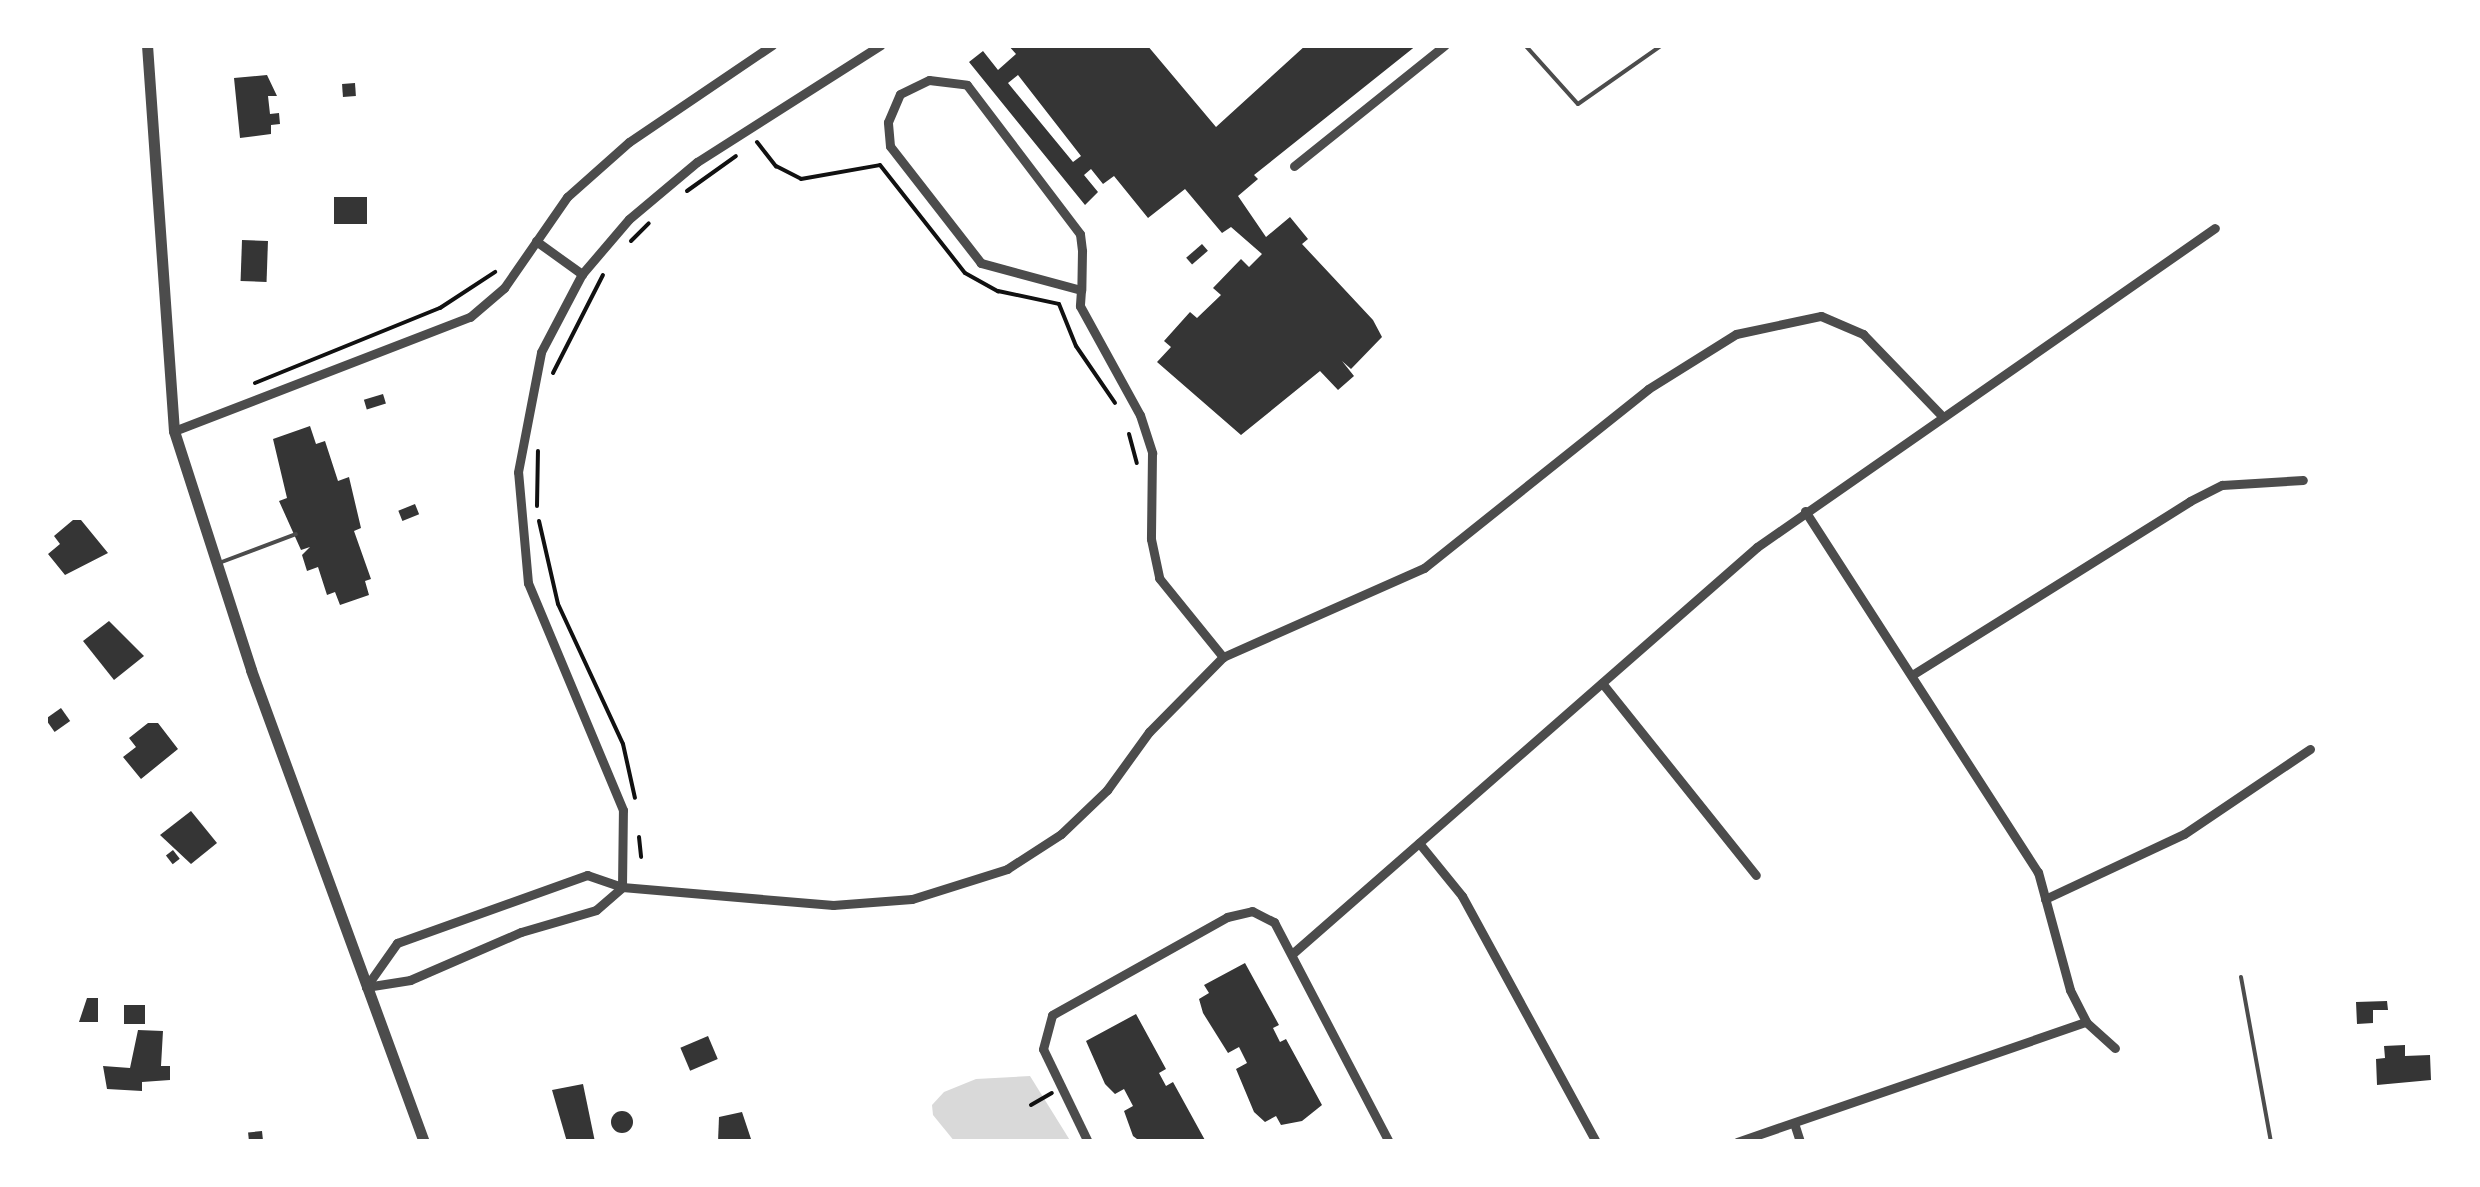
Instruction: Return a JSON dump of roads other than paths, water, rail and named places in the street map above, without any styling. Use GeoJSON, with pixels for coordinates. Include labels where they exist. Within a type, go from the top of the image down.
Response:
{"type":"FeatureCollection","features":[{"type":"Feature","properties":{"kind":"street"},"geometry":{"type":"LineString","coordinates":[[146,45],[157,269],[174,431],[214,564],[424,1142]]}},
{"type":"Feature","properties":{"kind":"street"},"geometry":{"type":"LineString","coordinates":[[174,431],[470,317],[504,288],[567,197],[629,142],[772,45]]}},
{"type":"Feature","properties":{"kind":"street"},"geometry":{"type":"LineString","coordinates":[[366,987],[410,980],[521,932],[596,910],[622,886],[622,810],[528,583],[518,472],[540,352],[582,274],[629,219],[697,162],[881,45]]}},
{"type":"Feature","properties":{"kind":"street"},"geometry":{"type":"LineString","coordinates":[[1294,166],[1445,45]]}},
{"type":"Feature","properties":{"kind":"street"},"geometry":{"type":"LineString","coordinates":[[1080,290],[981,263],[890,146],[888,122],[900,94],[929,80],[968,85],[1080,234],[1080,290],[1092,338],[1140,415],[1152,453],[1151,539],[1159,578],[1222,657]]}},
{"type":"Feature","properties":{"kind":"street"},"geometry":{"type":"LineString","coordinates":[[1292,954],[1805,511],[1940,414],[2215,228]]}},
{"type":"Feature","properties":{"kind":"street"},"geometry":{"type":"LineString","coordinates":[[536,241],[582,274]]}},
{"type":"Feature","properties":{"kind":"street"},"geometry":{"type":"LineString","coordinates":[[366,987],[397,942],[502,901],[587,875],[622,886],[833,905],[957,889],[1007,869],[1060,834],[1222,657],[1424,568],[1648,389],[1736,334],[1821,316],[1863,334],[1940,414]]}},
{"type":"Feature","properties":{"kind":"street"},"geometry":{"type":"LineString","coordinates":[[1912,675],[2190,501],[2222,485],[2303,480]]}},
{"type":"Feature","properties":{"kind":"street"},"geometry":{"type":"LineString","coordinates":[[1805,511],[2038,872],[2070,990],[2086,1022],[2115,1048]]}},
{"type":"Feature","properties":{"kind":"street"},"geometry":{"type":"LineString","coordinates":[[1602,683],[1756,874]]}},
{"type":"Feature","properties":{"kind":"street"},"geometry":{"type":"LineString","coordinates":[[2045,899],[2184,834],[2310,749]]}},
{"type":"Feature","properties":{"kind":"street"},"geometry":{"type":"LineString","coordinates":[[1420,844],[1462,896],[1596,1142]]}},
{"type":"Feature","properties":{"kind":"street"},"geometry":{"type":"LineString","coordinates":[[1088,1142],[1044,1049],[1052,1015],[1066,1003],[1227,917],[1252,911],[1274,922],[1390,1142]]}},
{"type":"Feature","properties":{"kind":"street"},"geometry":{"type":"LineString","coordinates":[[1737,1142],[2086,1022]]}},
{"type":"Feature","properties":{"kind":"street"},"geometry":{"type":"LineString","coordinates":[[1794,1122],[1800,1142]]}},
{"type":"Feature","properties":{"kind":"lane"},"geometry":{"type":"LineString","coordinates":[[1526,45],[1578,104],[1662,45]]}},
{"type":"Feature","properties":{"kind":"lane"},"geometry":{"type":"LineString","coordinates":[[214,564],[296,534]]}},
{"type":"Feature","properties":{"kind":"lane"},"geometry":{"type":"LineString","coordinates":[[2241,977],[2271,1142]]}}]}
